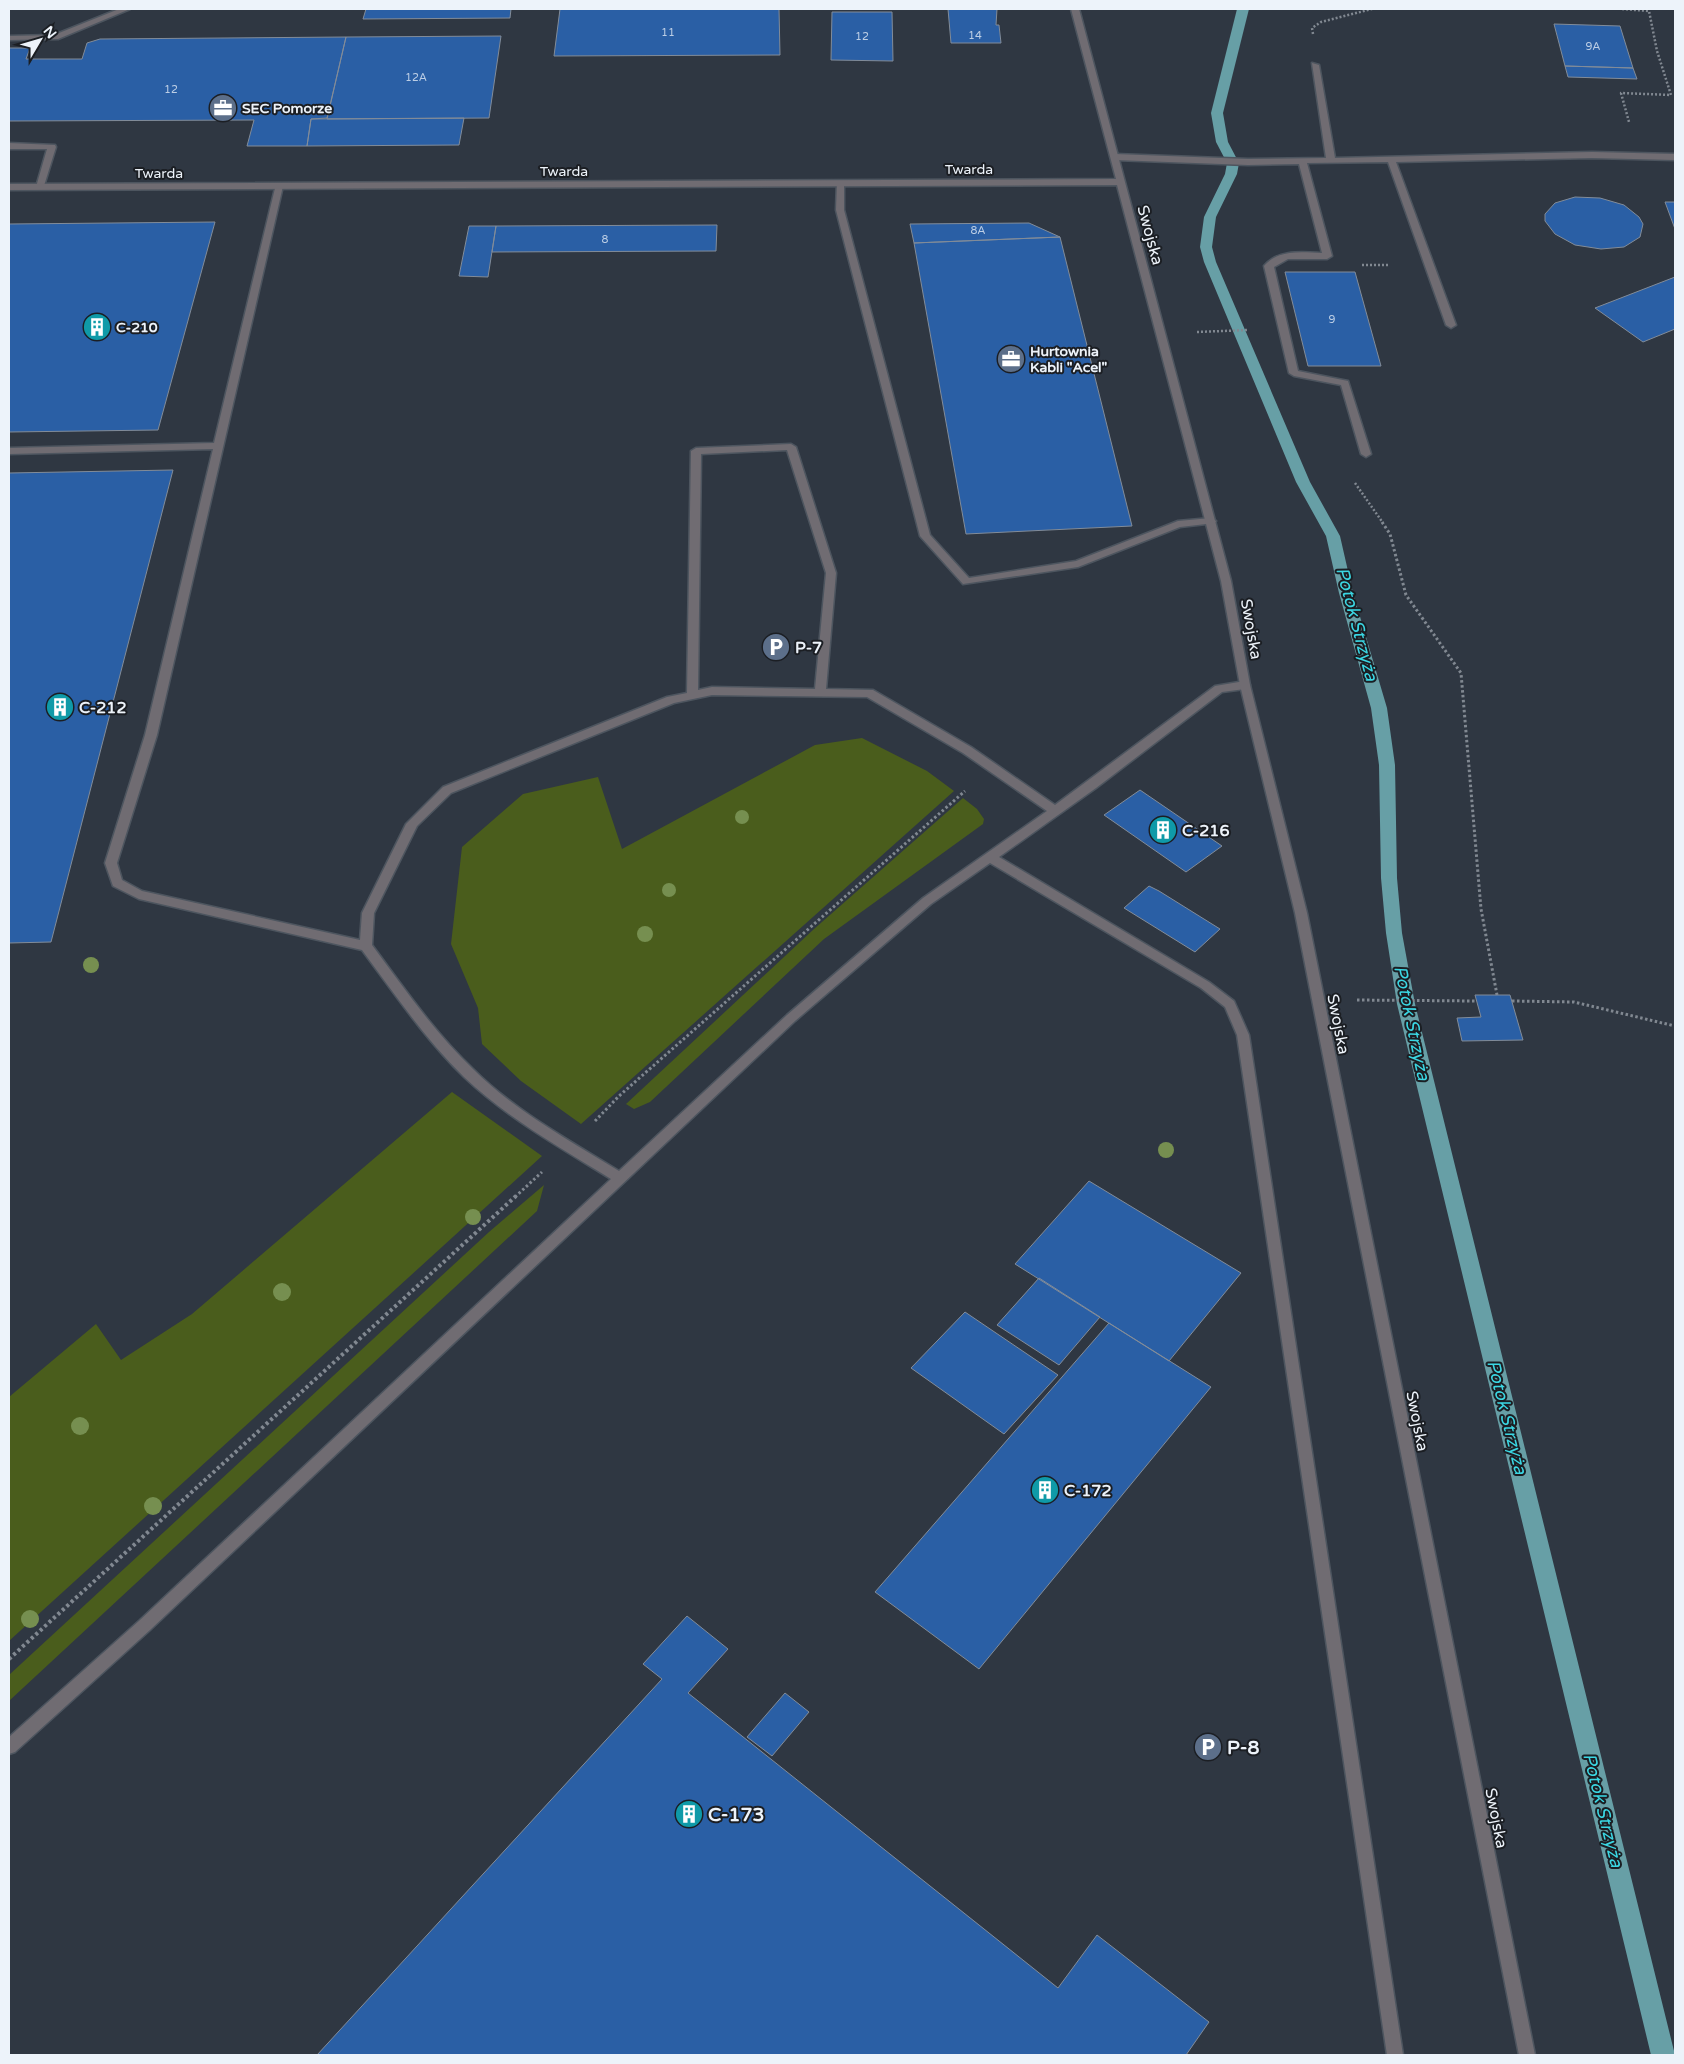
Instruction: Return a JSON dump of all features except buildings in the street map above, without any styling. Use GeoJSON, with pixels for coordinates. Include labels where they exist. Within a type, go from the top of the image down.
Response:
{"type":"FeatureCollection","features":[{"type":"Feature","properties":{"kind":"street"},"geometry":{"type":"LineString","coordinates":[[9,38],[55,37],[126,9]]}},
{"type":"Feature","properties":{"kind":"street","name":"Swojska"},"geometry":{"type":"LineString","coordinates":[[1075,9],[1226,581],[1245,685],[1301,913],[1527,2055]]}},
{"type":"Feature","properties":{"kind":"street"},"geometry":{"type":"LineString","coordinates":[[1315,65],[1331,160]]}},
{"type":"Feature","properties":{"kind":"street"},"geometry":{"type":"LineString","coordinates":[[9,146],[52,147],[40,187]]}},
{"type":"Feature","properties":{"kind":"street"},"geometry":{"type":"LineString","coordinates":[[1115,157],[1248,162],[1391,158],[1675,157]]}},
{"type":"Feature","properties":{"kind":"street"},"geometry":{"type":"LineString","coordinates":[[1391,158],[1451,325]]}},
{"type":"Feature","properties":{"kind":"street"},"geometry":{"type":"LineString","coordinates":[[1302,160],[1327,256],[1284,257],[1274,260],[1269,266],[1294,373],[1344,383],[1366,454]]}},
{"type":"Feature","properties":{"kind":"street","name":"Twarda"},"geometry":{"type":"LineString","coordinates":[[9,187],[1120,182]]}},
{"type":"Feature","properties":{"kind":"street"},"geometry":{"type":"LineString","coordinates":[[840,183],[840,210],[925,536],[967,582],[1078,564],[1178,524],[1211,522]]}},
{"type":"Feature","properties":{"kind":"street"},"geometry":{"type":"LineString","coordinates":[[279,186],[151,735],[110,863],[117,883],[139,895],[366,946]]}},
{"type":"Feature","properties":{"kind":"street"},"geometry":{"type":"LineString","coordinates":[[9,451],[218,446]]}},
{"type":"Feature","properties":{"kind":"street"},"geometry":{"type":"LineString","coordinates":[[692,696],[696,451],[791,447],[832,573],[820,692]]}},
{"type":"Feature","properties":{"kind":"street"},"geometry":{"type":"LineString","coordinates":[[9,1747],[145,1625],[791,1018],[927,901],[1092,785],[1219,689],[1245,685]]}},
{"type":"Feature","properties":{"kind":"street"},"geometry":{"type":"LineString","coordinates":[[620,1178],[570,1147],[486,1088],[427,1030],[366,946],[368,913],[412,824],[447,790],[671,700],[712,691],[869,693],[960,745],[1054,810]]}},
{"type":"Feature","properties":{"kind":"street"},"geometry":{"type":"LineString","coordinates":[[990,857],[1205,985],[1230,1004],[1242,1035],[1396,2055]]}},
{"type":"Feature","properties":{"kind":"path"},"geometry":{"type":"LineString","coordinates":[[1315,65],[1312,28],[1321,22],[1372,9]]}},
{"type":"Feature","properties":{"kind":"path"},"geometry":{"type":"LineString","coordinates":[[1622,9],[1649,11],[1657,51],[1671,95],[1621,93],[1638,156]]}},
{"type":"Feature","properties":{"kind":"path"},"geometry":{"type":"LineString","coordinates":[[1190,332],[1252,330]]}},
{"type":"Feature","properties":{"kind":"path"},"geometry":{"type":"LineString","coordinates":[[1366,454],[1350,475],[1390,534],[1406,595],[1461,673],[1480,909],[1496,995]]}},
{"type":"Feature","properties":{"kind":"path"},"geometry":{"type":"LineString","coordinates":[[9,1659],[570,1147],[619,1096],[960,794],[998,770]]}},
{"type":"Feature","properties":{"kind":"path"},"geometry":{"type":"LineString","coordinates":[[1356,1000],[1476,1001]]}},
{"type":"Feature","properties":{"kind":"path"},"geometry":{"type":"LineString","coordinates":[[1512,1001],[1574,1002],[1675,1026]]}},
{"type":"Feature","properties":{"kind":"green space"},"geometry":{"type":"Polygon","coordinates":[[[862,738],[927,771],[954,791],[581,1124],[521,1081],[482,1044],[478,1008],[451,944],[462,847],[523,794],[598,777],[622,849],[815,745],[862,738]]]}},
{"type":"Feature","properties":{"kind":"green space"},"geometry":{"type":"Polygon","coordinates":[[[963,798],[977,809],[984,819],[983,824],[824,939],[650,1102],[634,1109],[626,1104],[814,929],[963,798]]]}},
{"type":"Feature","properties":{"kind":"green space"},"geometry":{"type":"Polygon","coordinates":[[[452,1092],[542,1156],[9,1641],[9,1397],[96,1324],[121,1360],[192,1314],[452,1092]]]}},
{"type":"Feature","properties":{"kind":"green space"},"geometry":{"type":"Polygon","coordinates":[[[544,1185],[537,1211],[9,1701],[9,1675],[489,1232],[544,1185]]]}},
{"type":"Feature","properties":{"kind":"waterway","name":"Potok Strzyża"},"geometry":{"type":"LineString","coordinates":[[1243,9],[1217,113],[1222,142],[1233,163],[1231,174],[1210,217],[1206,247],[1210,262],[1303,482],[1333,536],[1346,593],[1379,708],[1387,765],[1389,878],[1394,933],[1406,1004],[1663,2055]]}},
{"type":"Feature","properties":{"kind":"place","name":"SEC Pomorze"},"geometry":{"type":"Point","coordinates":[223,108]}},
{"type":"Feature","properties":{"kind":"place","name":"C-210"},"geometry":{"type":"Point","coordinates":[97,327]}},
{"type":"Feature","properties":{"kind":"place","name":"Hurtownia Kabli \"Acel\""},"geometry":{"type":"Point","coordinates":[1011,359]}},
{"type":"Feature","properties":{"kind":"place","name":"P-7"},"geometry":{"type":"Point","coordinates":[776,647]}},
{"type":"Feature","properties":{"kind":"place","name":"C-212"},"geometry":{"type":"Point","coordinates":[60,707]}},
{"type":"Feature","properties":{"kind":"place","name":"C-216"},"geometry":{"type":"Point","coordinates":[1163,830]}},
{"type":"Feature","properties":{"kind":"place","name":"C-172"},"geometry":{"type":"Point","coordinates":[1045,1490]}},
{"type":"Feature","properties":{"kind":"place","name":"P-8"},"geometry":{"type":"Point","coordinates":[1208,1747]}},
{"type":"Feature","properties":{"kind":"place","name":"C-173"},"geometry":{"type":"Point","coordinates":[689,1814]}}]}
